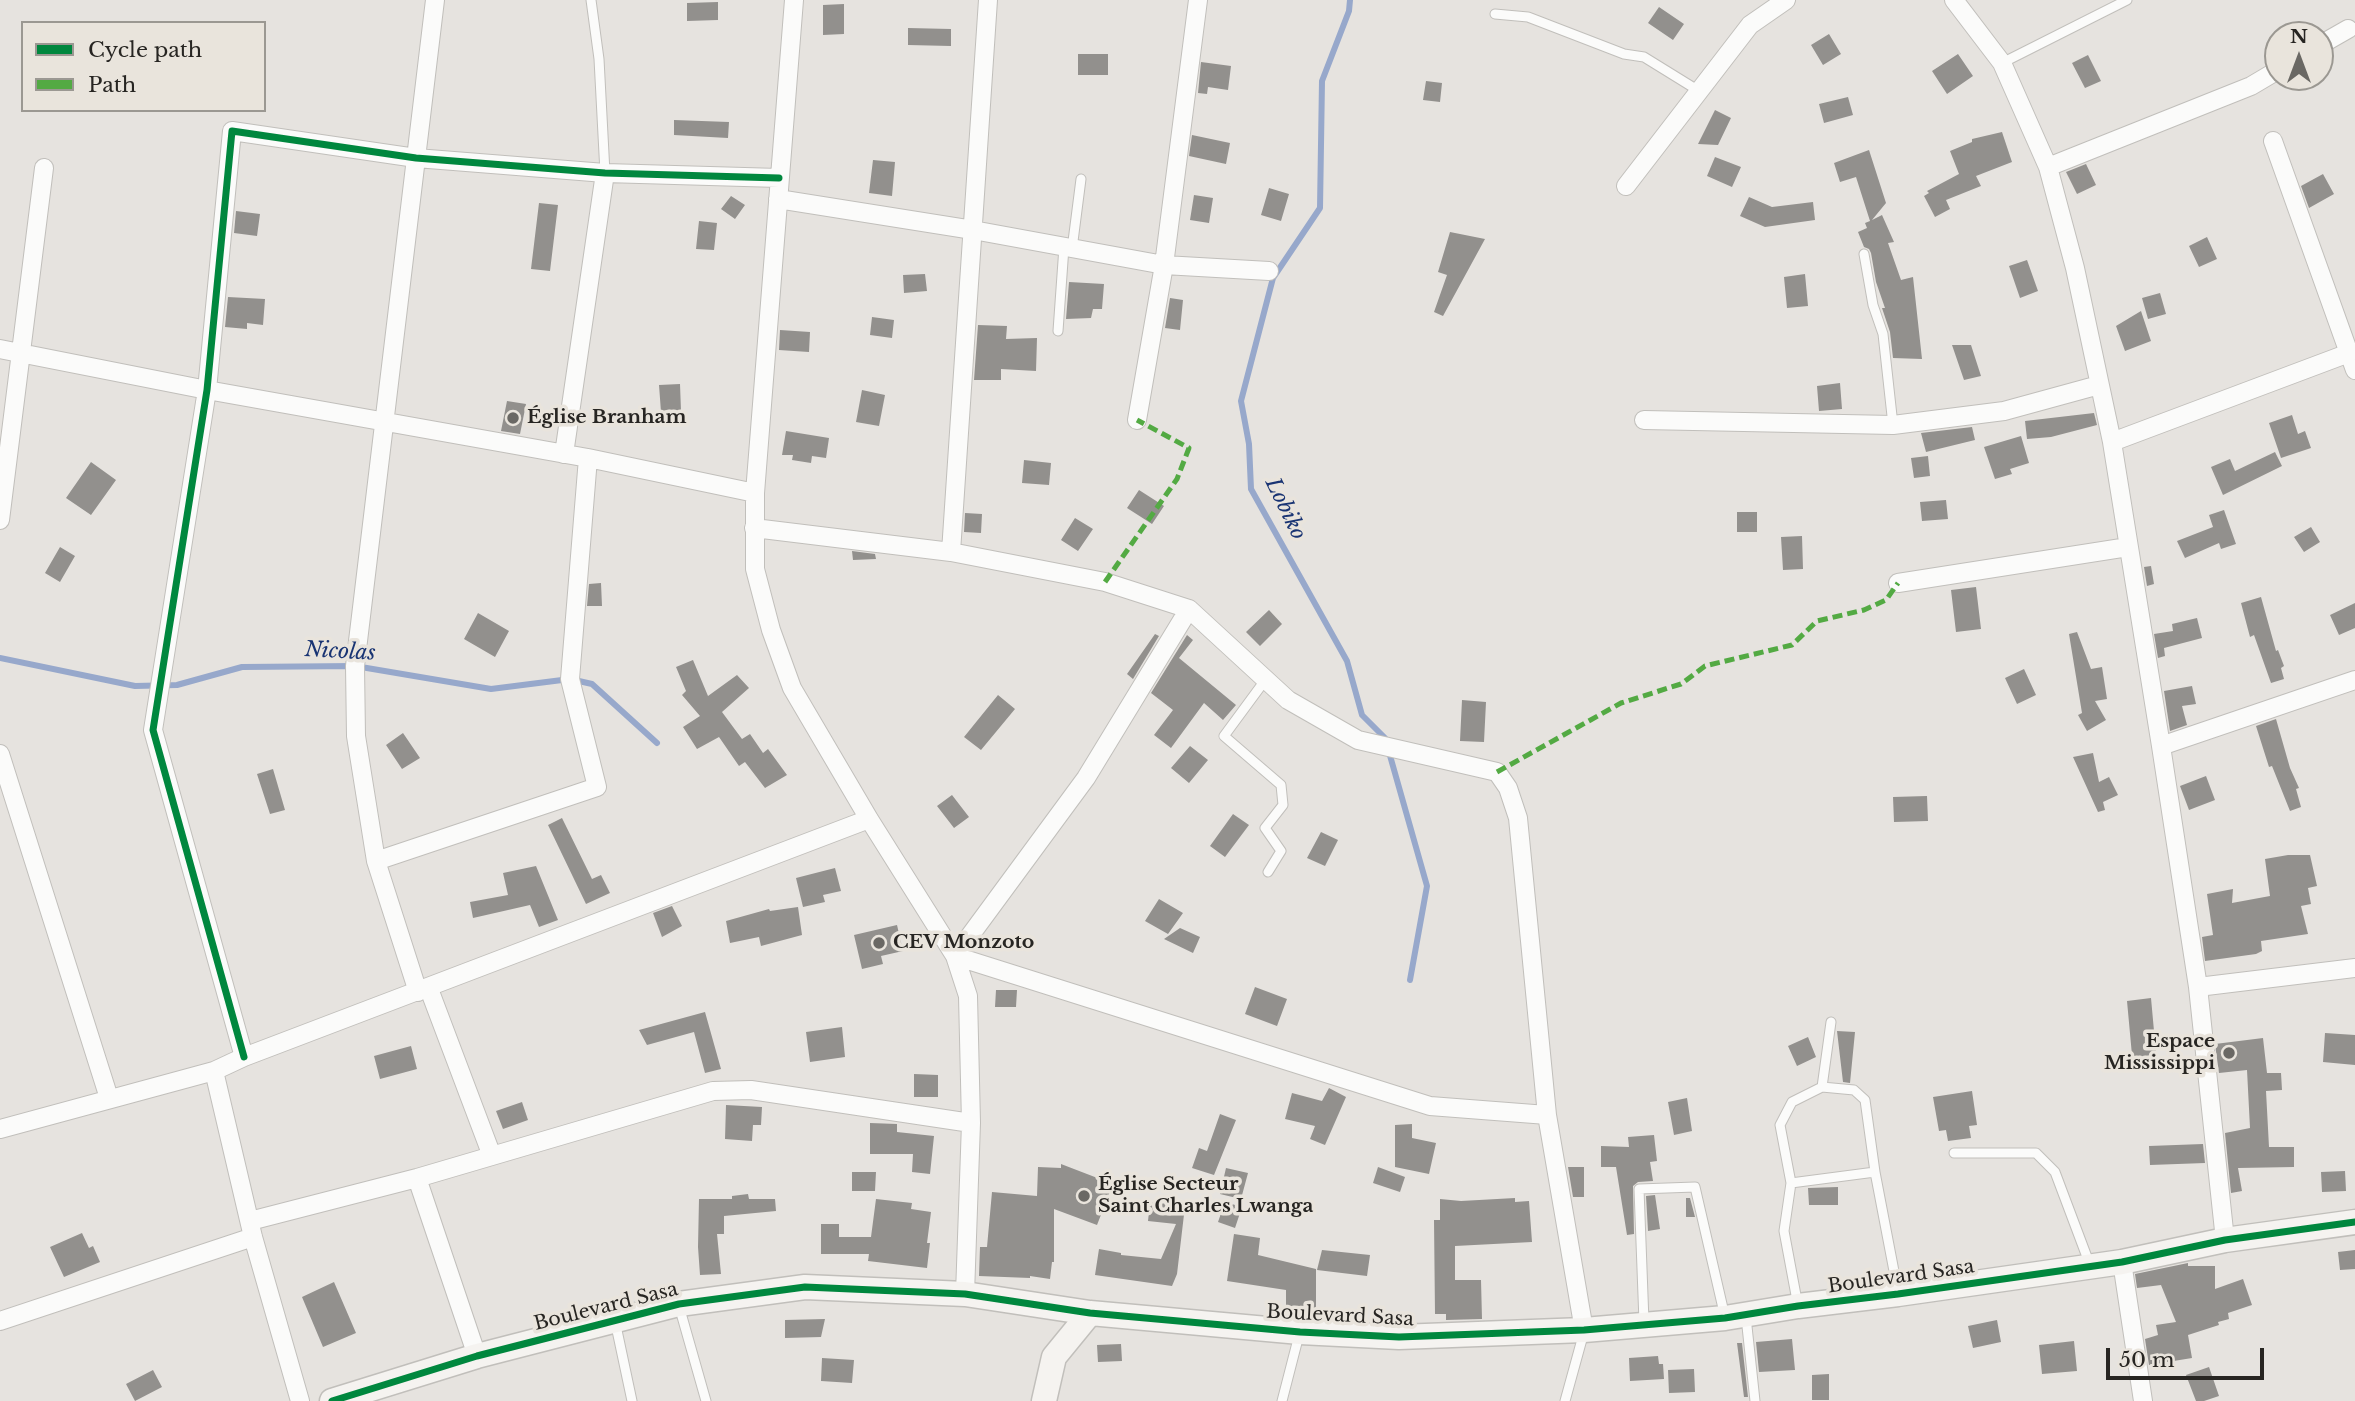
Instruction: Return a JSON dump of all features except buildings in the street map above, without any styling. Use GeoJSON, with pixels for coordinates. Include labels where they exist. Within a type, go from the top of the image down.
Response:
{"type":"FeatureCollection","features":[{"type":"Feature","properties":{"kind":"street"},"geometry":{"type":"LineString","coordinates":[[435,0],[355,666],[356,736],[376,861],[423,990],[492,1156]]}},
{"type":"Feature","properties":{"kind":"street"},"geometry":{"type":"LineString","coordinates":[[794,0],[755,493],[755,569],[771,630],[792,688],[955,956],[968,996],[971,1123],[965,1294]]}},
{"type":"Feature","properties":{"kind":"street"},"geometry":{"type":"LineString","coordinates":[[951,552],[988,0]]}},
{"type":"Feature","properties":{"kind":"street"},"geometry":{"type":"LineString","coordinates":[[1137,420],[1164,265],[1198,0]]}},
{"type":"Feature","properties":{"kind":"street"},"geometry":{"type":"LineString","coordinates":[[1626,186],[1750,25],[1786,0]]}},
{"type":"Feature","properties":{"kind":"street"},"geometry":{"type":"LineString","coordinates":[[1954,0],[2002,63],[2048,167],[2075,268],[2112,442],[2161,746],[2198,987],[2225,1240]]}},
{"type":"Feature","properties":{"kind":"street"},"geometry":{"type":"LineString","coordinates":[[2334,37],[2351,28]]}},
{"type":"Feature","properties":{"kind":"street"},"geometry":{"type":"LineString","coordinates":[[2048,167],[2251,86],[2264,78]]}},
{"type":"Feature","properties":{"kind":"street"},"geometry":{"type":"LineString","coordinates":[[244,1058],[153,730],[207,390],[232,131],[416,158],[605,173],[779,178]]}},
{"type":"Feature","properties":{"kind":"street"},"geometry":{"type":"LineString","coordinates":[[2273,141],[2355,370]]}},
{"type":"Feature","properties":{"kind":"street"},"geometry":{"type":"LineString","coordinates":[[0,520],[44,168]]}},
{"type":"Feature","properties":{"kind":"street"},"geometry":{"type":"LineString","coordinates":[[564,454],[605,173]]}},
{"type":"Feature","properties":{"kind":"street"},"geometry":{"type":"LineString","coordinates":[[778,199],[973,230],[1164,265],[1269,271]]}},
{"type":"Feature","properties":{"kind":"street"},"geometry":{"type":"LineString","coordinates":[[0,349],[207,390],[588,458],[755,493]]}},
{"type":"Feature","properties":{"kind":"street"},"geometry":{"type":"LineString","coordinates":[[2112,442],[2349,353]]}},
{"type":"Feature","properties":{"kind":"street"},"geometry":{"type":"LineString","coordinates":[[1644,419],[1894,425],[2004,411],[2099,385]]}},
{"type":"Feature","properties":{"kind":"street"},"geometry":{"type":"LineString","coordinates":[[376,861],[597,787],[570,679],[588,458]]}},
{"type":"Feature","properties":{"kind":"street"},"geometry":{"type":"LineString","coordinates":[[754,528],[951,552],[1105,582],[1189,609],[1288,700],[1358,740],[1497,772],[1508,788],[1518,818],[1547,1115],[1584,1330]]}},
{"type":"Feature","properties":{"kind":"street"},"geometry":{"type":"LineString","coordinates":[[1898,583],[2128,547]]}},
{"type":"Feature","properties":{"kind":"street"},"geometry":{"type":"LineString","coordinates":[[955,956],[1086,778],[1189,609]]}},
{"type":"Feature","properties":{"kind":"street"},"geometry":{"type":"LineString","coordinates":[[2161,746],[2355,680]]}},
{"type":"Feature","properties":{"kind":"street"},"geometry":{"type":"LineString","coordinates":[[0,754],[109,1098]]}},
{"type":"Feature","properties":{"kind":"street"},"geometry":{"type":"LineString","coordinates":[[0,1129],[214,1071],[870,819]]}},
{"type":"Feature","properties":{"kind":"street"},"geometry":{"type":"LineString","coordinates":[[955,956],[1430,1106],[1547,1115]]}},
{"type":"Feature","properties":{"kind":"street"},"geometry":{"type":"LineString","coordinates":[[2198,987],[2355,968]]}},
{"type":"Feature","properties":{"kind":"street"},"geometry":{"type":"LineString","coordinates":[[214,1071],[251,1229],[300,1401]]}},
{"type":"Feature","properties":{"kind":"street"},"geometry":{"type":"LineString","coordinates":[[0,1321],[251,1229],[713,1091],[751,1090],[971,1123]]}},
{"type":"Feature","properties":{"kind":"street"},"geometry":{"type":"LineString","coordinates":[[417,1178],[477,1356]]}},
{"type":"Feature","properties":{"kind":"street","name":"Boulevard Sasa"},"geometry":{"type":"LineString","coordinates":[[332,1401],[477,1356],[615,1319],[678,1304],[805,1287],[965,1294],[1090,1313],[1300,1332],[1399,1336],[1584,1330],[1736,1317],[1798,1306],[2122,1262],[2225,1240],[2355,1222]]}},
{"type":"Feature","properties":{"kind":"street"},"geometry":{"type":"LineString","coordinates":[[2122,1262],[2143,1401]]}},
{"type":"Feature","properties":{"kind":"street"},"geometry":{"type":"LineString","coordinates":[[1044,1401],[1054,1357],[1090,1313]]}},
{"type":"Feature","properties":{"kind":"lane"},"geometry":{"type":"LineString","coordinates":[[591,0],[599,58],[605,173]]}},
{"type":"Feature","properties":{"kind":"lane"},"geometry":{"type":"LineString","coordinates":[[2002,63],[2127,0]]}},
{"type":"Feature","properties":{"kind":"lane"},"geometry":{"type":"LineString","coordinates":[[1495,14],[1528,17],[1624,54],[1644,57],[1699,92]]}},
{"type":"Feature","properties":{"kind":"lane"},"geometry":{"type":"LineString","coordinates":[[1058,331],[1068,248],[1081,179]]}},
{"type":"Feature","properties":{"kind":"lane"},"geometry":{"type":"LineString","coordinates":[[1864,254],[1873,305],[1883,334],[1894,425]]}},
{"type":"Feature","properties":{"kind":"lane"},"geometry":{"type":"LineString","coordinates":[[1266,679],[1224,736],[1281,785],[1283,805],[1265,828],[1281,850],[1268,872]]}},
{"type":"Feature","properties":{"kind":"lane"},"geometry":{"type":"LineString","coordinates":[[1822,1087],[1831,1022]]}},
{"type":"Feature","properties":{"kind":"lane"},"geometry":{"type":"LineString","coordinates":[[1798,1306],[1784,1231],[1791,1183],[1780,1125],[1792,1102],[1822,1087],[1854,1090],[1865,1100],[1875,1172],[1898,1294]]}},
{"type":"Feature","properties":{"kind":"lane"},"geometry":{"type":"LineString","coordinates":[[1954,1153],[2036,1153],[2054,1172],[2091,1266]]}},
{"type":"Feature","properties":{"kind":"lane"},"geometry":{"type":"LineString","coordinates":[[1791,1183],[1875,1172]]}},
{"type":"Feature","properties":{"kind":"lane"},"geometry":{"type":"LineString","coordinates":[[1644,1324],[1639,1189],[1695,1187],[1736,1317],[1755,1401]]}},
{"type":"Feature","properties":{"kind":"lane"},"geometry":{"type":"LineString","coordinates":[[678,1304],[706,1401]]}},
{"type":"Feature","properties":{"kind":"lane"},"geometry":{"type":"LineString","coordinates":[[615,1319],[632,1401]]}},
{"type":"Feature","properties":{"kind":"lane"},"geometry":{"type":"LineString","coordinates":[[1565,1401],[1584,1330]]}},
{"type":"Feature","properties":{"kind":"lane"},"geometry":{"type":"LineString","coordinates":[[1282,1401],[1300,1332]]}},
{"type":"Feature","properties":{"kind":"waterway","name":"Lobiko"},"geometry":{"type":"LineString","coordinates":[[1350,0],[1349,11],[1322,81],[1320,208],[1273,278],[1241,401],[1249,444],[1251,489],[1347,661],[1362,715],[1385,738],[1427,886],[1410,980]]}},
{"type":"Feature","properties":{"kind":"waterway","name":"Nicolas"},"geometry":{"type":"LineString","coordinates":[[0,658],[135,686],[177,685],[242,667],[355,666],[491,689],[570,679],[592,684],[657,743]]}},
{"type":"Feature","properties":{"kind":"marked path"},"geometry":{"type":"LineString","coordinates":[[1105,582],[1177,479],[1189,448],[1137,420]]}},
{"type":"Feature","properties":{"kind":"marked path"},"geometry":{"type":"LineString","coordinates":[[1497,772],[1621,703],[1681,684],[1705,666],[1792,645],[1817,621],[1864,610],[1886,600],[1898,583]]}},
{"type":"Feature","properties":{"kind":"cycle path"},"geometry":{"type":"LineString","coordinates":[[244,1057],[153,730],[207,390],[232,131],[416,158],[605,173],[779,178]]}},
{"type":"Feature","properties":{"kind":"cycle path"},"geometry":{"type":"LineString","coordinates":[[332,1401],[477,1356],[679,1304],[805,1287],[965,1294],[1090,1313],[1300,1332],[1399,1337],[1584,1330],[1725,1318],[1898,1294],[2122,1262],[2225,1240],[2355,1222]]}},
{"type":"Feature","properties":{"kind":"place","name":"Église Branham"},"geometry":{"type":"Point","coordinates":[513,418]}},
{"type":"Feature","properties":{"kind":"place","name":"CEV Monzoto"},"geometry":{"type":"Point","coordinates":[879,943]}},
{"type":"Feature","properties":{"kind":"place","name":"Espace Mississippi"},"geometry":{"type":"Point","coordinates":[2229,1053]}},
{"type":"Feature","properties":{"kind":"place","name":"Église Secteur Saint Charles Lwanga"},"geometry":{"type":"Point","coordinates":[1084,1196]}}]}
